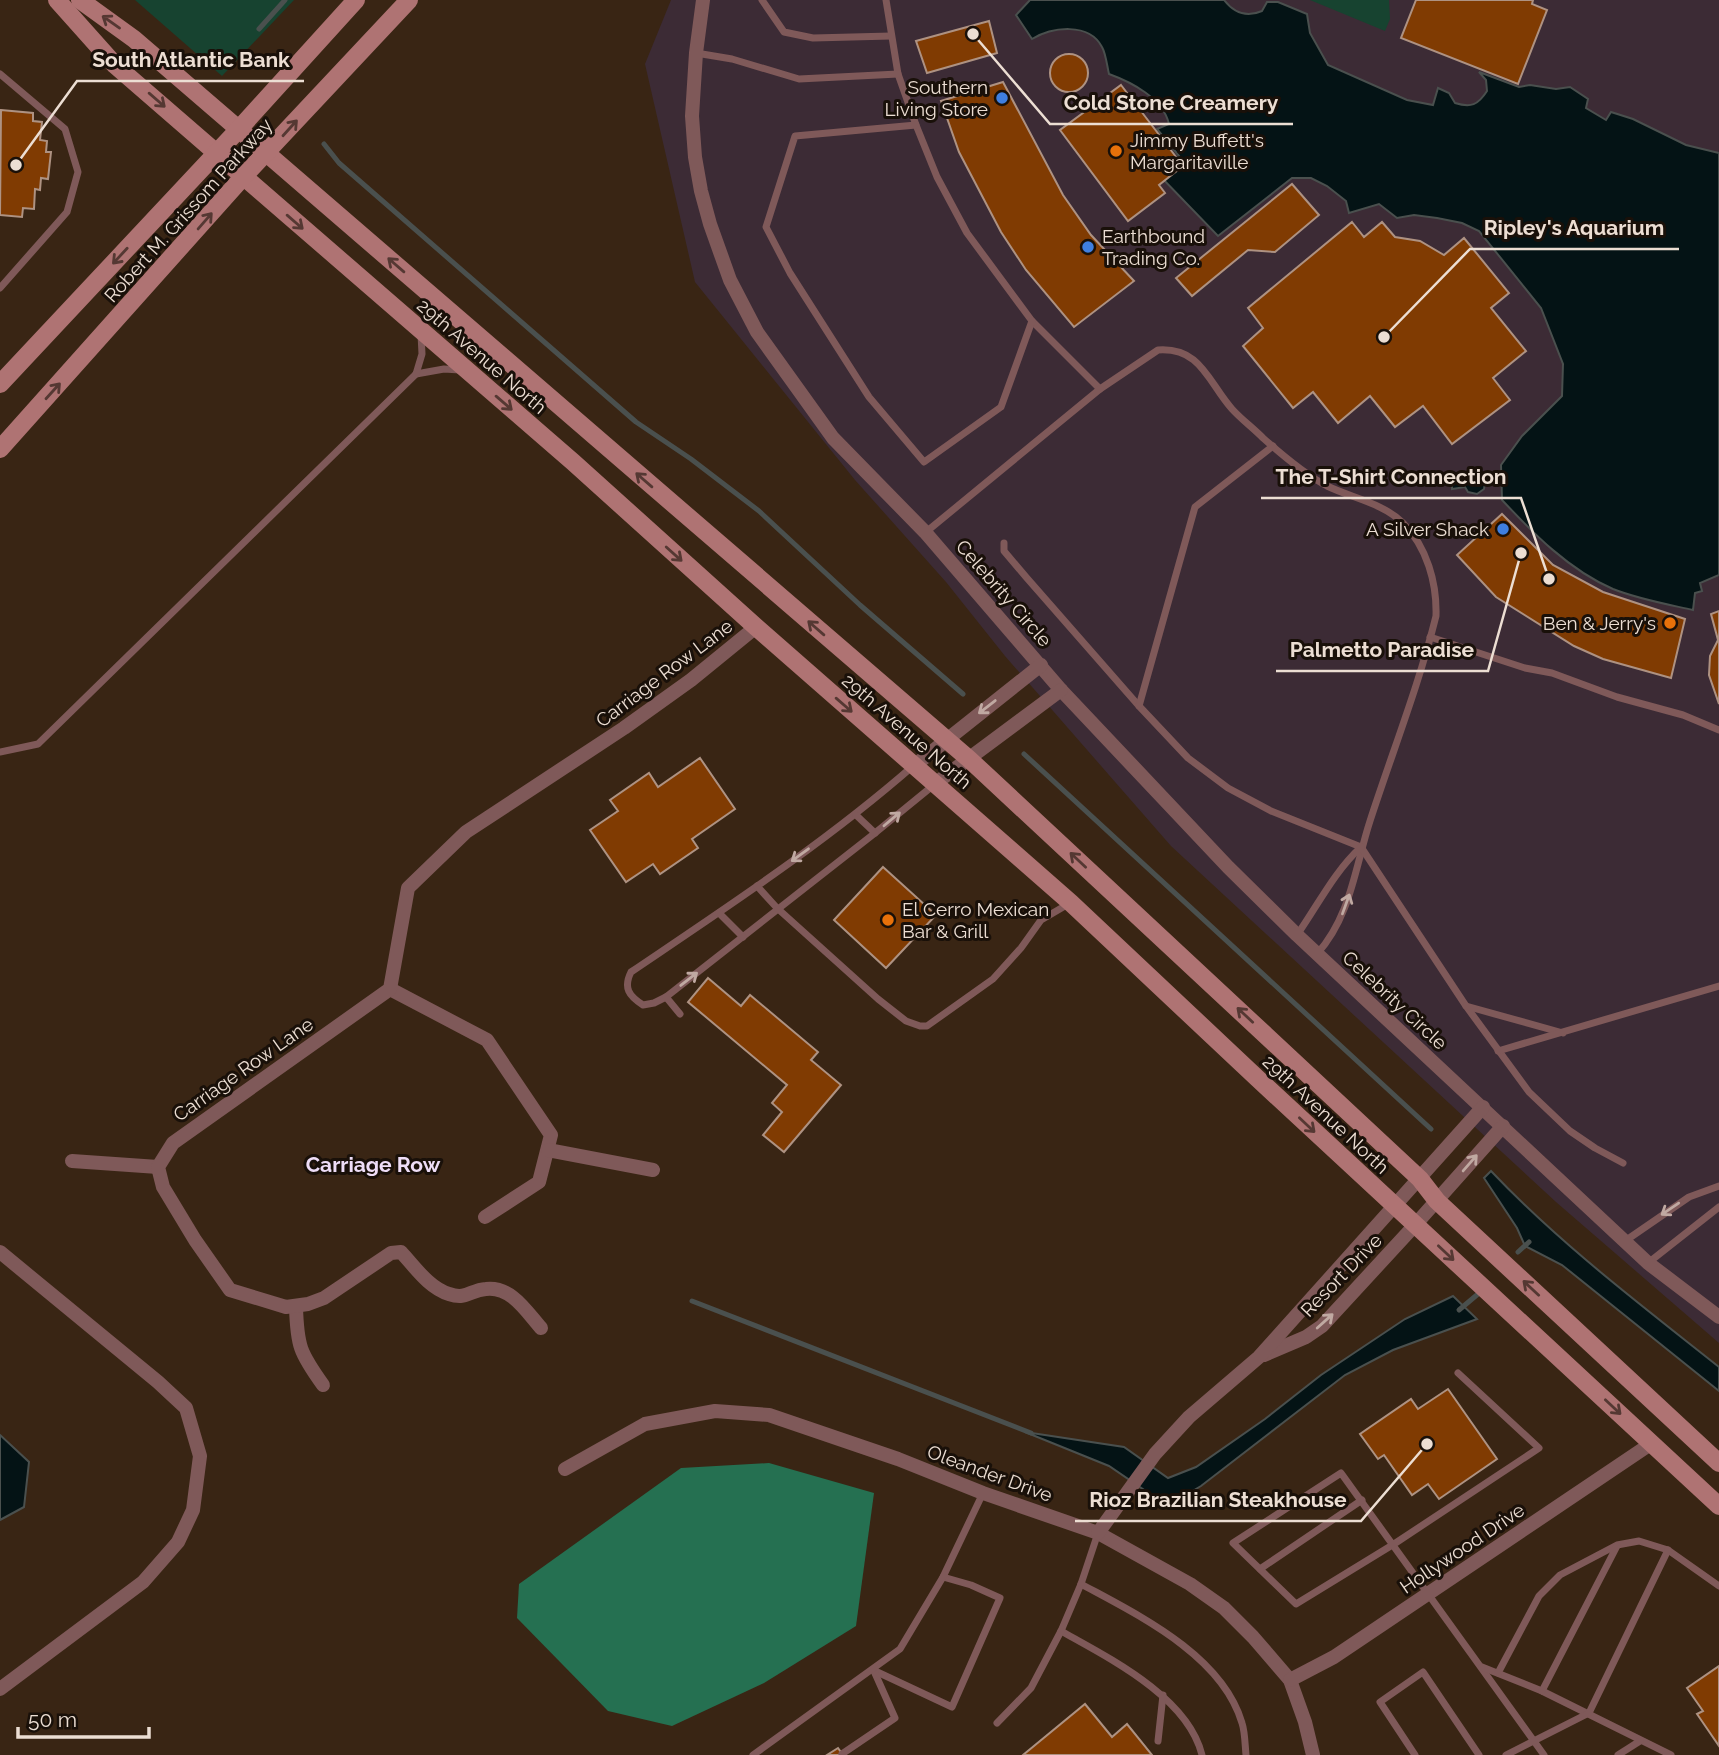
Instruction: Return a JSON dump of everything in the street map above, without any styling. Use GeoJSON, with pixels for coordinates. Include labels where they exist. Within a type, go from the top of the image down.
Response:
{"type":"FeatureCollection","features":[{"type":"Feature","properties":{"kind":"main road","name":"29th Avenue North"},"geometry":{"type":"LineString","coordinates":[[57,0],[116,65],[573,462],[756,627],[1071,903],[1719,1506]]}},
{"type":"Feature","properties":{"kind":"main road","name":"29th Avenue North"},"geometry":{"type":"LineString","coordinates":[[80,0],[134,39],[969,759],[1420,1179],[1437,1201],[1719,1463]]}},
{"type":"Feature","properties":{"kind":"main road","name":"Robert M. Grissom Parkway"},"geometry":{"type":"LineString","coordinates":[[0,384],[356,0]]}},
{"type":"Feature","properties":{"kind":"main road","name":"Robert M. Grissom Parkway"},"geometry":{"type":"LineString","coordinates":[[0,449],[243,177],[409,0]]}},
{"type":"Feature","properties":{"kind":"street","name":"Celebrity Circle"},"geometry":{"type":"LineString","coordinates":[[703,0],[692,116],[695,157],[704,202],[730,279],[757,332],[833,439],[925,532],[1061,690],[1228,867],[1317,954],[1648,1263],[1719,1317]]}},
{"type":"Feature","properties":{"kind":"street","name":"Carriage Row Lane"},"geometry":{"type":"LineString","coordinates":[[158,1167],[173,1143],[390,989],[408,888],[466,832],[624,728],[711,665],[756,627]]}},
{"type":"Feature","properties":{"kind":"street"},"geometry":{"type":"LineString","coordinates":[[914,766],[1041,665]]}},
{"type":"Feature","properties":{"kind":"street"},"geometry":{"type":"LineString","coordinates":[[936,783],[1061,690]]}},
{"type":"Feature","properties":{"kind":"street"},"geometry":{"type":"LineString","coordinates":[[390,989],[487,1040],[551,1135],[539,1182],[485,1217]]}},
{"type":"Feature","properties":{"kind":"street"},"geometry":{"type":"LineString","coordinates":[[1420,1179],[1483,1107]]}},
{"type":"Feature","properties":{"kind":"street"},"geometry":{"type":"LineString","coordinates":[[1437,1201],[1503,1126]]}},
{"type":"Feature","properties":{"kind":"street"},"geometry":{"type":"LineString","coordinates":[[548,1150],[653,1170]]}},
{"type":"Feature","properties":{"kind":"street"},"geometry":{"type":"LineString","coordinates":[[72,1161],[158,1167],[163,1187],[230,1290],[286,1307],[296,1306],[324,1298],[391,1253],[401,1252],[433,1287],[448,1294],[465,1297],[486,1289],[510,1294],[541,1328]]}},
{"type":"Feature","properties":{"kind":"street","name":"Resort Drive"},"geometry":{"type":"LineString","coordinates":[[1098,1533],[1155,1454],[1189,1417],[1259,1357],[1420,1179]]}},
{"type":"Feature","properties":{"kind":"street","name":"Resort Drive"},"geometry":{"type":"LineString","coordinates":[[1259,1357],[1297,1341],[1322,1326],[1437,1201]]}},
{"type":"Feature","properties":{"kind":"street"},"geometry":{"type":"LineString","coordinates":[[0,1252],[186,1408],[200,1456],[193,1510],[178,1542],[143,1581],[0,1689]]}},
{"type":"Feature","properties":{"kind":"street"},"geometry":{"type":"LineString","coordinates":[[296,1306],[297,1336],[302,1354],[324,1385]]}},
{"type":"Feature","properties":{"kind":"street","name":"Oleander Drive"},"geometry":{"type":"LineString","coordinates":[[565,1469],[645,1424],[715,1411],[769,1415],[898,1459],[983,1493],[1098,1533],[1190,1584],[1224,1608],[1253,1637],[1290,1680],[1313,1755]]}},
{"type":"Feature","properties":{"kind":"street","name":"Hollywood Drive"},"geometry":{"type":"LineString","coordinates":[[1290,1680],[1334,1657],[1652,1443]]}},
{"type":"Feature","properties":{"kind":"lane"},"geometry":{"type":"LineString","coordinates":[[762,0],[784,32],[813,38],[891,36]]}},
{"type":"Feature","properties":{"kind":"lane"},"geometry":{"type":"LineString","coordinates":[[886,0],[898,74],[937,177],[967,233],[1032,321],[1100,389]]}},
{"type":"Feature","properties":{"kind":"lane"},"geometry":{"type":"LineString","coordinates":[[696,53],[732,58],[799,79],[898,74]]}},
{"type":"Feature","properties":{"kind":"lane"},"geometry":{"type":"LineString","coordinates":[[0,74],[65,130],[78,172],[67,212],[0,288]]}},
{"type":"Feature","properties":{"kind":"lane"},"geometry":{"type":"LineString","coordinates":[[916,125],[795,135],[766,227],[790,273],[869,397],[924,462],[1001,407],[1032,321]]}},
{"type":"Feature","properties":{"kind":"lane"},"geometry":{"type":"LineString","coordinates":[[0,752],[38,744],[416,374],[422,354],[421,331]]}},
{"type":"Feature","properties":{"kind":"lane"},"geometry":{"type":"LineString","coordinates":[[925,532],[1100,389],[1158,350],[1168,349],[1187,353],[1207,373],[1232,408],[1273,446],[1328,486],[1389,512],[1403,523],[1420,545],[1434,584],[1437,594],[1436,616],[1361,847],[1348,902],[1330,939],[1317,954]]}},
{"type":"Feature","properties":{"kind":"lane"},"geometry":{"type":"LineString","coordinates":[[416,374],[444,369],[466,370]]}},
{"type":"Feature","properties":{"kind":"lane"},"geometry":{"type":"LineString","coordinates":[[1139,706],[1195,507],[1273,446]]}},
{"type":"Feature","properties":{"kind":"lane"},"geometry":{"type":"LineString","coordinates":[[1004,543],[1004,551],[1026,577],[1188,758],[1228,788],[1271,811],[1361,847],[1466,1006],[1529,1092],[1570,1130],[1623,1163]]}},
{"type":"Feature","properties":{"kind":"lane"},"geometry":{"type":"LineString","coordinates":[[1430,637],[1525,668],[1552,673],[1617,697],[1674,712],[1719,730]]}},
{"type":"Feature","properties":{"kind":"lane"},"geometry":{"type":"LineString","coordinates":[[914,766],[856,815],[631,972],[626,982],[627,990],[633,998],[643,1005],[666,997],[936,783]]}},
{"type":"Feature","properties":{"kind":"lane"},"geometry":{"type":"LineString","coordinates":[[856,815],[875,833]]}},
{"type":"Feature","properties":{"kind":"lane"},"geometry":{"type":"LineString","coordinates":[[1297,935],[1337,872],[1361,847]]}},
{"type":"Feature","properties":{"kind":"lane"},"geometry":{"type":"LineString","coordinates":[[757,886],[777,908],[878,999],[906,1021],[920,1026],[927,1026],[993,979],[1021,948],[1041,920],[1071,903]]}},
{"type":"Feature","properties":{"kind":"lane"},"geometry":{"type":"LineString","coordinates":[[719,912],[743,937]]}},
{"type":"Feature","properties":{"kind":"lane"},"geometry":{"type":"LineString","coordinates":[[1498,1051],[1719,986]]}},
{"type":"Feature","properties":{"kind":"lane"},"geometry":{"type":"LineString","coordinates":[[666,997],[680,1014]]}},
{"type":"Feature","properties":{"kind":"lane"},"geometry":{"type":"LineString","coordinates":[[1466,1006],[1564,1033]]}},
{"type":"Feature","properties":{"kind":"lane"},"geometry":{"type":"LineString","coordinates":[[1625,1241],[1689,1196],[1719,1186]]}},
{"type":"Feature","properties":{"kind":"lane"},"geometry":{"type":"LineString","coordinates":[[1648,1263],[1719,1207]]}},
{"type":"Feature","properties":{"kind":"lane"},"geometry":{"type":"LineString","coordinates":[[1458,1373],[1539,1448],[1394,1544],[1296,1604],[1233,1543],[1341,1473],[1394,1544],[1544,1755]]}},
{"type":"Feature","properties":{"kind":"lane"},"geometry":{"type":"LineString","coordinates":[[753,1755],[900,1649],[943,1577],[983,1493]]}},
{"type":"Feature","properties":{"kind":"lane"},"geometry":{"type":"LineString","coordinates":[[1260,1569],[1362,1500]]}},
{"type":"Feature","properties":{"kind":"lane"},"geometry":{"type":"LineString","coordinates":[[998,1723],[1031,1688],[1081,1584],[1098,1533]]}},
{"type":"Feature","properties":{"kind":"lane"},"geometry":{"type":"LineString","coordinates":[[1497,1673],[1539,1596],[1560,1575],[1617,1545],[1639,1541],[1668,1550],[1719,1586]]}},
{"type":"Feature","properties":{"kind":"lane"},"geometry":{"type":"LineString","coordinates":[[1542,1691],[1617,1545]]}},
{"type":"Feature","properties":{"kind":"lane"},"geometry":{"type":"LineString","coordinates":[[1506,1755],[1589,1713],[1668,1550]]}},
{"type":"Feature","properties":{"kind":"lane"},"geometry":{"type":"LineString","coordinates":[[873,1670],[952,1707],[1000,1598],[971,1585],[943,1577]]}},
{"type":"Feature","properties":{"kind":"lane"},"geometry":{"type":"LineString","coordinates":[[1081,1584],[1149,1620],[1197,1658],[1226,1689],[1243,1723],[1246,1755]]}},
{"type":"Feature","properties":{"kind":"lane"},"geometry":{"type":"LineString","coordinates":[[1060,1631],[1103,1655],[1163,1695],[1192,1731],[1202,1755]]}},
{"type":"Feature","properties":{"kind":"lane"},"geometry":{"type":"LineString","coordinates":[[1482,1667],[1542,1691],[1671,1755]]}},
{"type":"Feature","properties":{"kind":"lane"},"geometry":{"type":"LineString","coordinates":[[842,1754],[895,1718],[873,1670]]}},
{"type":"Feature","properties":{"kind":"lane"},"geometry":{"type":"LineString","coordinates":[[1415,1755],[1380,1702],[1423,1672],[1479,1755]]}},
{"type":"Feature","properties":{"kind":"lane"},"geometry":{"type":"LineString","coordinates":[[1158,1741],[1163,1695]]}},
{"type":"Feature","properties":{"kind":"lane"},"geometry":{"type":"LineString","coordinates":[[1618,1755],[1640,1741]]}},
{"type":"Feature","properties":{"kind":"shaded area"},"geometry":{"type":"Polygon","coordinates":[[[671,0],[1719,0],[1719,1343],[1556,1202],[1171,846],[1005,656],[946,582],[855,480],[695,282],[645,64],[671,0]]]}},
{"type":"Feature","properties":{"kind":"shaded area"},"geometry":{"type":"Polygon","coordinates":[[[1030,0],[1224,0],[1236,11],[1246,14],[1262,11],[1267,2],[1278,2],[1307,14],[1310,33],[1328,65],[1407,100],[1433,105],[1438,88],[1449,93],[1455,103],[1474,104],[1487,91],[1486,80],[1479,72],[1519,87],[1570,87],[1588,99],[1586,108],[1606,120],[1611,112],[1633,119],[1686,145],[1719,153],[1719,575],[1700,583],[1702,591],[1695,593],[1693,610],[1632,596],[1597,581],[1553,550],[1502,500],[1501,465],[1522,436],[1562,396],[1563,364],[1541,308],[1479,231],[1462,223],[1437,218],[1414,215],[1397,218],[1379,204],[1349,213],[1346,201],[1327,186],[1311,178],[1292,178],[1218,236],[1159,175],[1179,156],[1157,129],[1169,124],[1160,106],[1136,86],[1109,74],[1102,47],[1088,34],[1070,29],[1050,32],[1032,39],[1016,15],[1030,0]]]}},
{"type":"Feature","properties":{"kind":"shaded area"},"geometry":{"type":"Polygon","coordinates":[[[1457,475],[1467,480],[1478,476],[1485,483],[1484,489],[1477,494],[1468,492],[1465,487],[1452,489],[1452,477],[1457,475]]]}},
{"type":"Feature","properties":{"kind":"shaded area"},"geometry":{"type":"Polygon","coordinates":[[[1491,1171],[1572,1248],[1719,1367],[1719,1391],[1562,1265],[1525,1246],[1517,1228],[1484,1178],[1491,1171]]]}},
{"type":"Feature","properties":{"kind":"shaded area"},"geometry":{"type":"Polygon","coordinates":[[[1453,1296],[1477,1319],[1393,1350],[1345,1375],[1201,1486],[1172,1503],[1156,1498],[1109,1466],[1025,1432],[1124,1447],[1168,1478],[1196,1467],[1265,1419],[1321,1375],[1405,1319],[1453,1296]]]}},
{"type":"Feature","properties":{"kind":"shaded area"},"geometry":{"type":"Polygon","coordinates":[[[0,1435],[29,1462],[24,1507],[0,1520],[0,1435]]]}},
{"type":"Feature","properties":{"kind":"green space"},"geometry":{"type":"Polygon","coordinates":[[[135,0],[294,0],[222,76],[135,0]]]}},
{"type":"Feature","properties":{"kind":"green space"},"geometry":{"type":"Polygon","coordinates":[[[1310,0],[1389,0],[1390,19],[1385,31],[1310,0]]]}},
{"type":"Feature","properties":{"kind":"green space"},"geometry":{"type":"Polygon","coordinates":[[[769,1463],[874,1493],[856,1626],[764,1683],[672,1726],[608,1711],[517,1618],[519,1584],[681,1468],[769,1463]]]}},
{"type":"Feature","properties":{"kind":"building"},"geometry":{"type":"Polygon","coordinates":[[[1416,0],[1533,0],[1532,4],[1547,10],[1518,84],[1401,38],[1416,0]]]}},
{"type":"Feature","properties":{"kind":"building"},"geometry":{"type":"Polygon","coordinates":[[[989,21],[997,53],[927,73],[916,41],[989,21]]]}},
{"type":"Feature","properties":{"kind":"building"},"geometry":{"type":"Polygon","coordinates":[[[1069,54],[1082,60],[1088,73],[1082,86],[1069,92],[1056,86],[1050,73],[1056,60],[1069,54]]]}},
{"type":"Feature","properties":{"kind":"building"},"geometry":{"type":"Polygon","coordinates":[[[1003,82],[1063,195],[1091,235],[1134,281],[1074,327],[1026,270],[1001,232],[959,152],[941,101],[1003,82]]]}},
{"type":"Feature","properties":{"kind":"building"},"geometry":{"type":"Polygon","coordinates":[[[1121,85],[1183,166],[1159,185],[1165,193],[1128,221],[1060,130],[1121,85]]]}},
{"type":"Feature","properties":{"kind":"building"},"geometry":{"type":"Polygon","coordinates":[[[1,110],[33,113],[33,121],[42,122],[40,140],[47,141],[46,152],[51,152],[48,179],[41,178],[40,190],[35,189],[34,209],[23,208],[22,217],[0,215],[1,110]]]}},
{"type":"Feature","properties":{"kind":"building"},"geometry":{"type":"Polygon","coordinates":[[[1292,184],[1319,215],[1275,252],[1248,250],[1192,296],[1176,278],[1292,184]]]}},
{"type":"Feature","properties":{"kind":"building"},"geometry":{"type":"Polygon","coordinates":[[[1352,222],[1364,237],[1382,222],[1395,237],[1420,241],[1444,255],[1464,238],[1509,293],[1491,308],[1526,351],[1493,378],[1510,400],[1452,444],[1423,406],[1395,427],[1370,396],[1338,423],[1313,392],[1293,408],[1243,346],[1263,328],[1248,308],[1352,222]]]}},
{"type":"Feature","properties":{"kind":"building"},"geometry":{"type":"Polygon","coordinates":[[[1502,514],[1553,565],[1603,592],[1685,619],[1671,678],[1603,659],[1574,646],[1496,597],[1457,555],[1502,514]]]}},
{"type":"Feature","properties":{"kind":"building"},"geometry":{"type":"Polygon","coordinates":[[[1719,611],[1719,704],[1709,675],[1710,656],[1718,640],[1711,614],[1719,611]]]}},
{"type":"Feature","properties":{"kind":"building"},"geometry":{"type":"Polygon","coordinates":[[[700,758],[735,809],[692,839],[698,848],[660,874],[653,864],[626,882],[590,830],[618,811],[610,800],[649,773],[658,787],[700,758]]]}},
{"type":"Feature","properties":{"kind":"building"},"geometry":{"type":"Polygon","coordinates":[[[883,867],[936,915],[886,968],[834,920],[883,867]]]}},
{"type":"Feature","properties":{"kind":"building"},"geometry":{"type":"Polygon","coordinates":[[[708,978],[741,1006],[750,995],[818,1052],[811,1060],[841,1085],[784,1152],[763,1135],[782,1112],[772,1103],[787,1085],[688,1002],[708,978]]]}},
{"type":"Feature","properties":{"kind":"building"},"geometry":{"type":"Polygon","coordinates":[[[1448,1389],[1497,1459],[1439,1499],[1428,1484],[1412,1495],[1384,1455],[1378,1459],[1360,1434],[1411,1399],[1418,1409],[1448,1389]]]}},
{"type":"Feature","properties":{"kind":"building"},"geometry":{"type":"Polygon","coordinates":[[[1719,1666],[1719,1746],[1697,1714],[1703,1711],[1687,1688],[1719,1666]]]}},
{"type":"Feature","properties":{"kind":"building"},"geometry":{"type":"Polygon","coordinates":[[[1085,1704],[1112,1737],[1127,1724],[1152,1755],[1023,1755],[1085,1704]]]}},
{"type":"Feature","properties":{"kind":"building"},"geometry":{"type":"Polygon","coordinates":[[[838,1748],[843,1755],[827,1755],[838,1748]]]}},
{"type":"Feature","properties":{"kind":"waterway"},"geometry":{"type":"LineString","coordinates":[[259,29],[285,0]]}},
{"type":"Feature","properties":{"kind":"waterway"},"geometry":{"type":"LineString","coordinates":[[324,144],[339,163],[636,422],[691,459],[759,511],[860,605],[963,694]]}},
{"type":"Feature","properties":{"kind":"waterway"},"geometry":{"type":"LineString","coordinates":[[1024,754],[1431,1129]]}},
{"type":"Feature","properties":{"kind":"waterway"},"geometry":{"type":"LineString","coordinates":[[1518,1252],[1529,1242]]}},
{"type":"Feature","properties":{"kind":"waterway"},"geometry":{"type":"LineString","coordinates":[[1459,1310],[1478,1294]]}},
{"type":"Feature","properties":{"kind":"waterway"},"geometry":{"type":"LineString","coordinates":[[692,1301],[1031,1433]]}},
{"type":"Feature","properties":{"kind":"place","name":"Cold Stone Creamery"},"geometry":{"type":"Point","coordinates":[973,34]}},
{"type":"Feature","properties":{"kind":"place","name":"Southern Living Store"},"geometry":{"type":"Point","coordinates":[1002,98]}},
{"type":"Feature","properties":{"kind":"place","name":"Jimmy Buffett's Margaritaville"},"geometry":{"type":"Point","coordinates":[1116,151]}},
{"type":"Feature","properties":{"kind":"place","name":"South Atlantic Bank"},"geometry":{"type":"Point","coordinates":[16,165]}},
{"type":"Feature","properties":{"kind":"place","name":"Earthbound Trading Co."},"geometry":{"type":"Point","coordinates":[1088,247]}},
{"type":"Feature","properties":{"kind":"place","name":"Ripley's Aquarium"},"geometry":{"type":"Point","coordinates":[1384,337]}},
{"type":"Feature","properties":{"kind":"place","name":"A Silver Shack"},"geometry":{"type":"Point","coordinates":[1503,529]}},
{"type":"Feature","properties":{"kind":"place","name":"Palmetto Paradise"},"geometry":{"type":"Point","coordinates":[1521,553]}},
{"type":"Feature","properties":{"kind":"place","name":"The T-Shirt Connection"},"geometry":{"type":"Point","coordinates":[1549,579]}},
{"type":"Feature","properties":{"kind":"place","name":"Ben & Jerry's"},"geometry":{"type":"Point","coordinates":[1670,623]}},
{"type":"Feature","properties":{"kind":"place","name":"El Cerro Mexican Bar & Grill"},"geometry":{"type":"Point","coordinates":[888,920]}},
{"type":"Feature","properties":{"kind":"place","name":"Rioz Brazilian Steakhouse"},"geometry":{"type":"Point","coordinates":[1427,1444]}},
{"type":"Feature","properties":{"kind":"district","name":"Carriage Row"},"geometry":{"type":"Point","coordinates":[373,1164]}}]}
